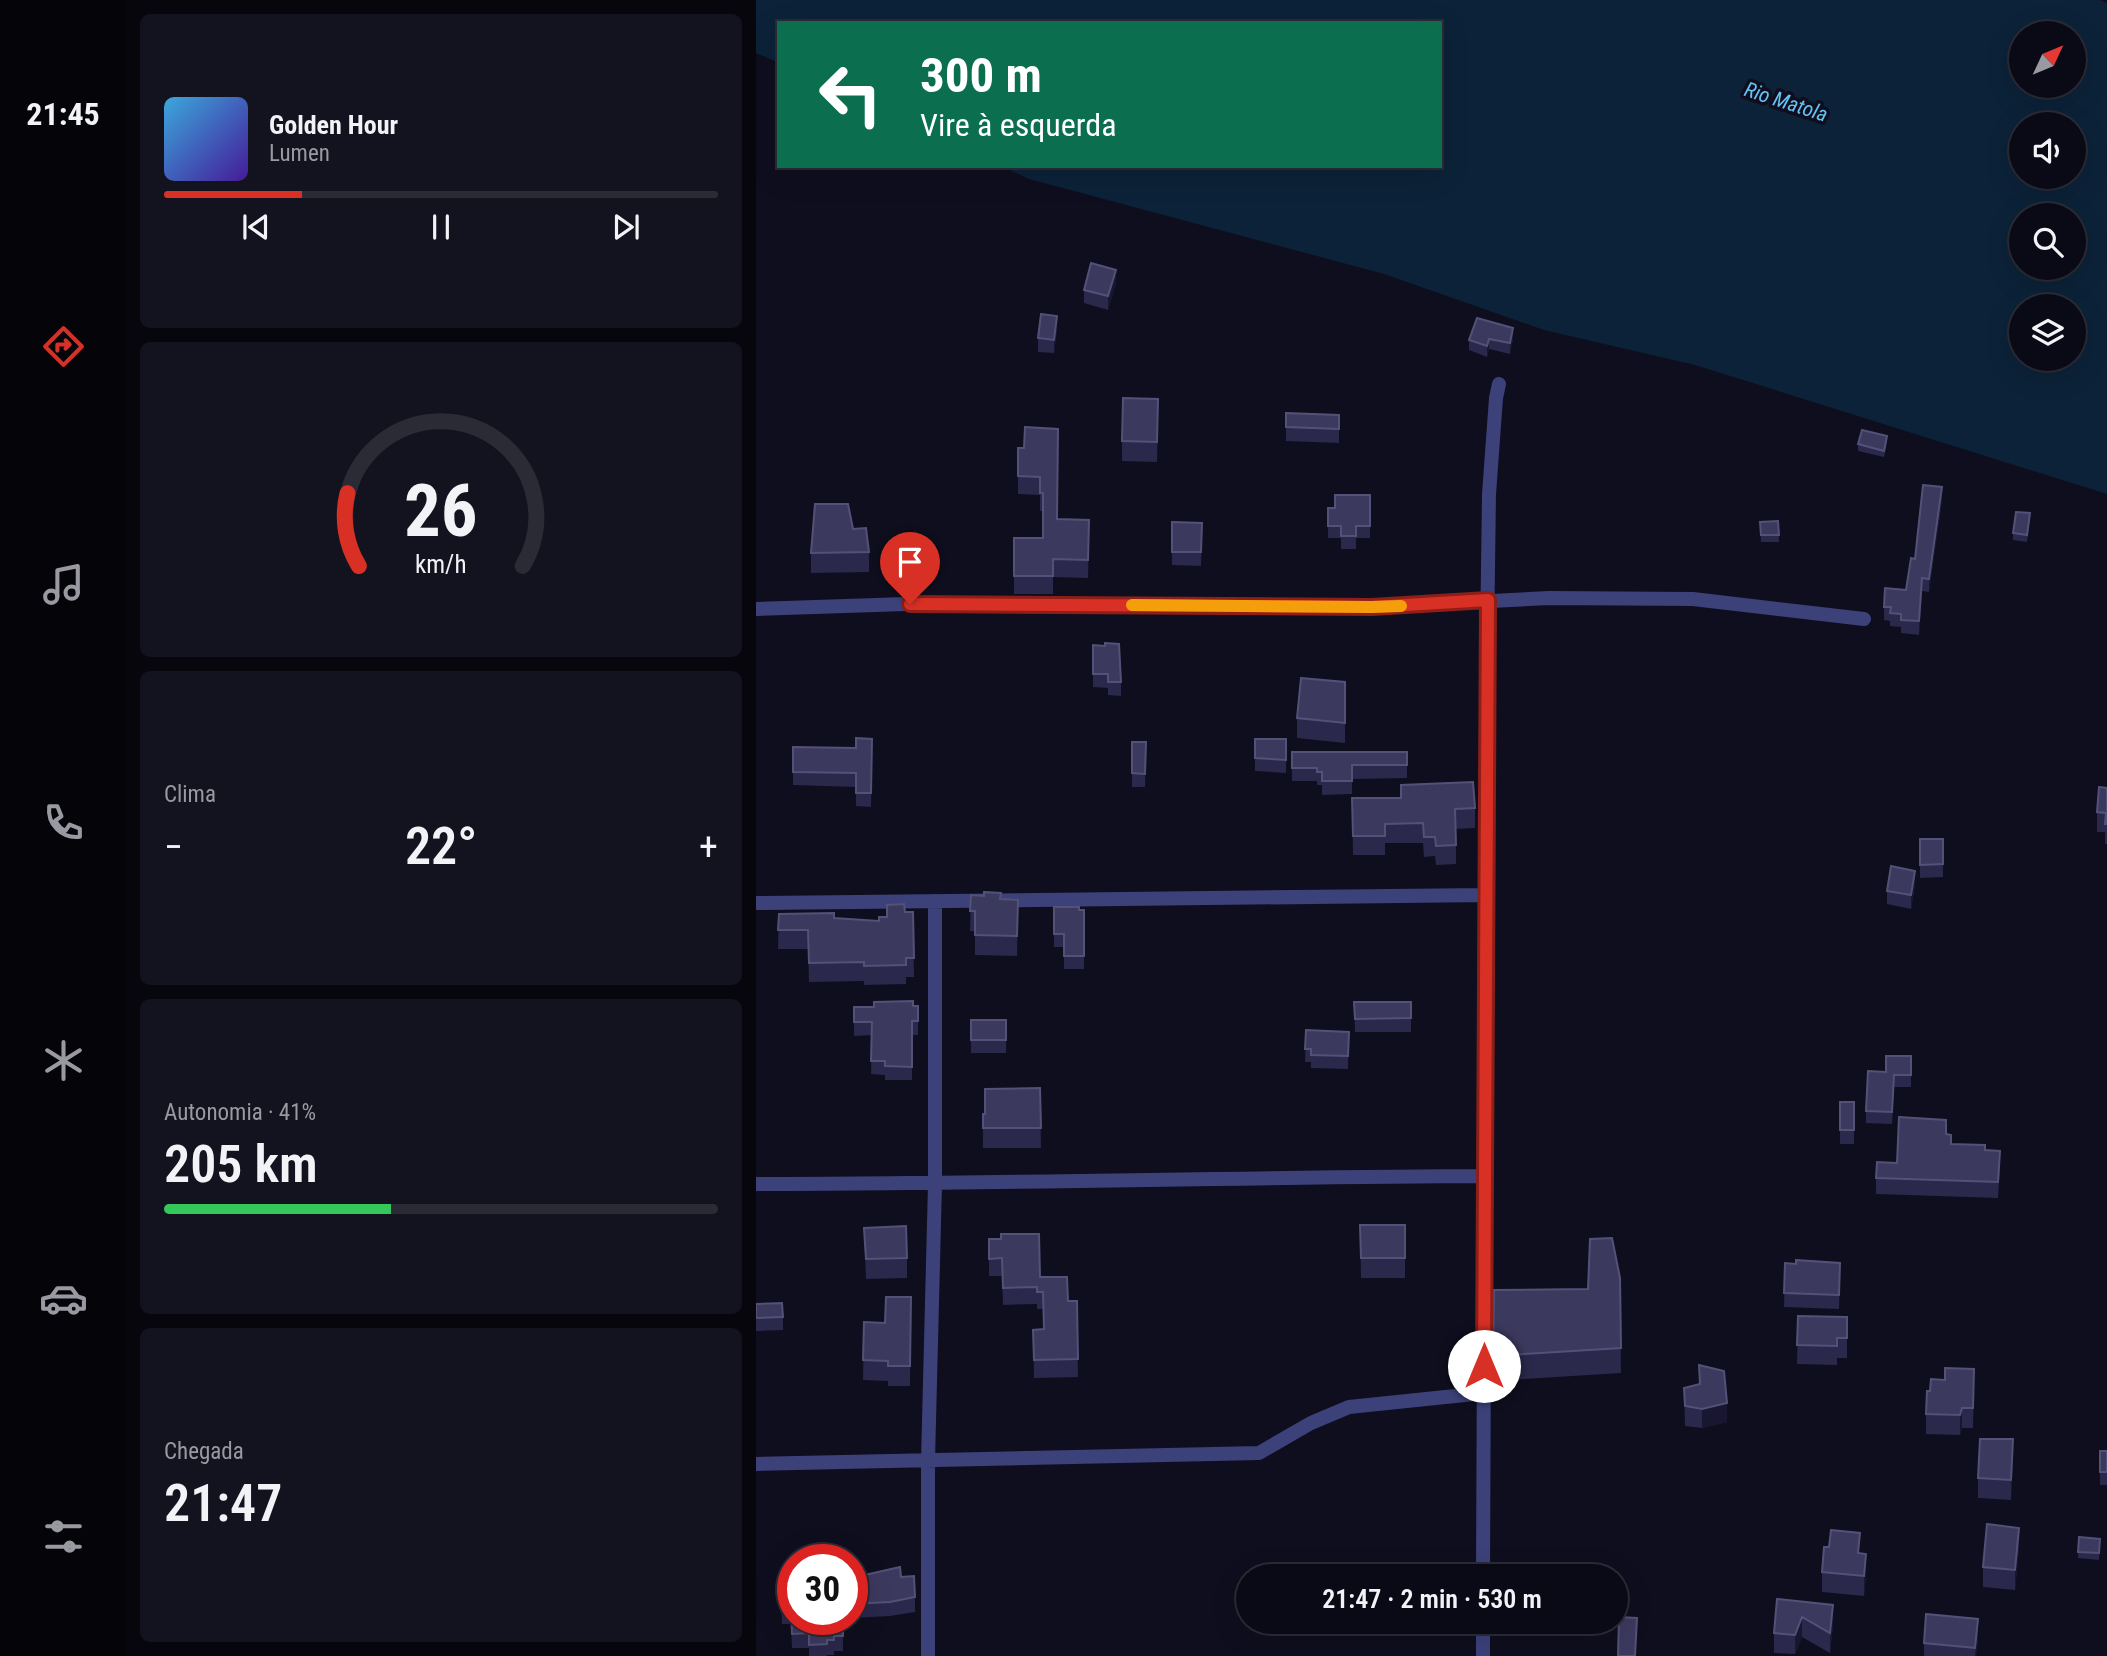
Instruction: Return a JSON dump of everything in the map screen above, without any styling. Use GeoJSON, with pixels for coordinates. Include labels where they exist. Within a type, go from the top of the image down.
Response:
{"type":"FeatureCollection","features":[{"type":"Feature","properties":{"kind":"street"},"geometry":{"type":"LineString","coordinates":[[1483,1564],[1489,494],[1499,384]]}},
{"type":"Feature","properties":{"kind":"street"},"geometry":{"type":"LineString","coordinates":[[756,608],[936,603],[1372,607],[1488,600],[1693,598],[1864,619]]}},
{"type":"Feature","properties":{"kind":"street"},"geometry":{"type":"LineString","coordinates":[[756,903],[1487,895]]}},
{"type":"Feature","properties":{"kind":"street"},"geometry":{"type":"LineString","coordinates":[[928,1656],[928,1461],[935,1184],[935,901]]}},
{"type":"Feature","properties":{"kind":"street"},"geometry":{"type":"LineString","coordinates":[[756,1184],[1485,1176]]}},
{"type":"Feature","properties":{"kind":"street"},"geometry":{"type":"LineString","coordinates":[[756,1464],[1259,1452],[1311,1423],[1349,1407],[1484,1393]]}},
{"type":"Feature","properties":{"kind":"street"},"geometry":{"type":"LineString","coordinates":[[1483,1634],[1483,1656]]}},
{"type":"Feature","properties":{"kind":"water","name":"Rio Matola"},"geometry":{"type":"Polygon","coordinates":[[[756,0],[2100,0],[2107,3],[2107,494],[1695,365],[1544,330],[1384,274],[1029,179],[1005,168],[1442,168],[1442,21],[777,21],[777,62],[756,53],[756,0]]]}},
{"type":"Feature","properties":{"kind":"building"},"geometry":{"type":"Polygon","coordinates":[[[1091,263],[1116,270],[1108,296],[1084,290],[1091,263]]]}},
{"type":"Feature","properties":{"kind":"building"},"geometry":{"type":"Polygon","coordinates":[[[1041,314],[1057,316],[1054,340],[1038,338],[1041,314]]]}},
{"type":"Feature","properties":{"kind":"building"},"geometry":{"type":"Polygon","coordinates":[[[1477,318],[1513,328],[1510,343],[1489,339],[1487,346],[1469,340],[1477,318]]]}},
{"type":"Feature","properties":{"kind":"building"},"geometry":{"type":"Polygon","coordinates":[[[1123,398],[1158,399],[1157,442],[1122,441],[1123,398]]]}},
{"type":"Feature","properties":{"kind":"building"},"geometry":{"type":"Polygon","coordinates":[[[1286,413],[1339,415],[1339,429],[1286,427],[1286,413]]]}},
{"type":"Feature","properties":{"kind":"building"},"geometry":{"type":"Polygon","coordinates":[[[1025,427],[1058,429],[1057,519],[1089,520],[1088,560],[1053,559],[1053,576],[1014,576],[1014,538],[1043,538],[1043,493],[1040,493],[1040,477],[1018,476],[1018,448],[1024,448],[1025,427]]]}},
{"type":"Feature","properties":{"kind":"building"},"geometry":{"type":"Polygon","coordinates":[[[1862,430],[1887,436],[1884,451],[1858,444],[1862,430]]]}},
{"type":"Feature","properties":{"kind":"building"},"geometry":{"type":"Polygon","coordinates":[[[1923,485],[1942,487],[1929,579],[1922,578],[1919,621],[1901,620],[1901,614],[1890,613],[1891,607],[1884,607],[1885,588],[1906,590],[1911,558],[1915,559],[1923,485]]]}},
{"type":"Feature","properties":{"kind":"building"},"geometry":{"type":"Polygon","coordinates":[[[1335,495],[1370,495],[1370,526],[1356,526],[1356,536],[1341,536],[1341,526],[1328,526],[1328,508],[1335,508],[1335,495]]]}},
{"type":"Feature","properties":{"kind":"building"},"geometry":{"type":"Polygon","coordinates":[[[815,504],[848,504],[853,529],[866,528],[869,552],[811,553],[815,504]]]}},
{"type":"Feature","properties":{"kind":"building"},"geometry":{"type":"Polygon","coordinates":[[[2016,512],[2030,513],[2027,535],[2013,533],[2016,512]]]}},
{"type":"Feature","properties":{"kind":"building"},"geometry":{"type":"Polygon","coordinates":[[[1778,521],[1779,535],[1761,535],[1760,522],[1778,521]]]}},
{"type":"Feature","properties":{"kind":"building"},"geometry":{"type":"Polygon","coordinates":[[[1172,522],[1202,523],[1201,552],[1172,552],[1172,522]]]}},
{"type":"Feature","properties":{"kind":"building"},"geometry":{"type":"Polygon","coordinates":[[[1105,643],[1119,644],[1121,682],[1108,682],[1108,674],[1093,674],[1093,645],[1105,646],[1105,643]]]}},
{"type":"Feature","properties":{"kind":"building"},"geometry":{"type":"Polygon","coordinates":[[[1301,678],[1345,682],[1345,723],[1297,718],[1301,678]]]}},
{"type":"Feature","properties":{"kind":"building"},"geometry":{"type":"Polygon","coordinates":[[[856,738],[872,739],[871,793],[856,793],[856,773],[793,772],[793,747],[856,748],[856,738]]]}},
{"type":"Feature","properties":{"kind":"building"},"geometry":{"type":"Polygon","coordinates":[[[1255,739],[1286,739],[1286,760],[1255,758],[1255,739]]]}},
{"type":"Feature","properties":{"kind":"building"},"geometry":{"type":"Polygon","coordinates":[[[1132,742],[1146,742],[1145,774],[1132,773],[1132,742]]]}},
{"type":"Feature","properties":{"kind":"building"},"geometry":{"type":"Polygon","coordinates":[[[1292,752],[1407,752],[1407,765],[1352,765],[1352,781],[1322,781],[1322,772],[1317,772],[1317,768],[1292,768],[1292,752]]]}},
{"type":"Feature","properties":{"kind":"building"},"geometry":{"type":"Polygon","coordinates":[[[1473,782],[1475,808],[1455,809],[1456,845],[1436,846],[1435,837],[1424,837],[1423,823],[1385,824],[1385,836],[1353,836],[1352,798],[1401,798],[1401,785],[1473,782]]]}},
{"type":"Feature","properties":{"kind":"building"},"geometry":{"type":"Polygon","coordinates":[[[2099,787],[2107,788],[2107,824],[2106,813],[2097,812],[2099,787]]]}},
{"type":"Feature","properties":{"kind":"building"},"geometry":{"type":"Polygon","coordinates":[[[1920,839],[1943,839],[1943,864],[1920,865],[1920,839]]]}},
{"type":"Feature","properties":{"kind":"building"},"geometry":{"type":"Polygon","coordinates":[[[1891,866],[1915,871],[1911,895],[1887,891],[1891,866]]]}},
{"type":"Feature","properties":{"kind":"building"},"geometry":{"type":"Polygon","coordinates":[[[984,892],[1001,893],[1000,899],[1018,900],[1017,936],[975,935],[975,911],[970,911],[971,895],[984,896],[984,892]]]}},
{"type":"Feature","properties":{"kind":"building"},"geometry":{"type":"Polygon","coordinates":[[[904,904],[905,912],[913,912],[914,958],[906,958],[906,965],[864,966],[864,962],[809,963],[808,930],[778,930],[779,914],[834,913],[834,918],[879,921],[879,917],[887,917],[887,905],[904,904]]]}},
{"type":"Feature","properties":{"kind":"building"},"geometry":{"type":"Polygon","coordinates":[[[1054,907],[1079,907],[1079,910],[1084,910],[1084,956],[1064,956],[1064,934],[1054,934],[1054,907]]]}},
{"type":"Feature","properties":{"kind":"building"},"geometry":{"type":"Polygon","coordinates":[[[913,1001],[913,1006],[918,1006],[918,1021],[912,1021],[912,1067],[885,1066],[885,1061],[871,1061],[872,1022],[854,1022],[854,1007],[874,1007],[874,1002],[913,1001]]]}},
{"type":"Feature","properties":{"kind":"building"},"geometry":{"type":"Polygon","coordinates":[[[1354,1002],[1411,1002],[1411,1018],[1355,1019],[1354,1002]]]}},
{"type":"Feature","properties":{"kind":"building"},"geometry":{"type":"Polygon","coordinates":[[[971,1020],[1006,1020],[1006,1040],[971,1040],[971,1020]]]}},
{"type":"Feature","properties":{"kind":"building"},"geometry":{"type":"Polygon","coordinates":[[[1306,1030],[1349,1032],[1348,1056],[1311,1055],[1311,1049],[1305,1049],[1306,1030]]]}},
{"type":"Feature","properties":{"kind":"building"},"geometry":{"type":"Polygon","coordinates":[[[1886,1056],[1911,1056],[1911,1075],[1894,1075],[1892,1112],[1866,1111],[1868,1071],[1886,1072],[1886,1056]]]}},
{"type":"Feature","properties":{"kind":"building"},"geometry":{"type":"Polygon","coordinates":[[[1040,1088],[1041,1128],[983,1128],[985,1089],[1040,1088]]]}},
{"type":"Feature","properties":{"kind":"building"},"geometry":{"type":"Polygon","coordinates":[[[1840,1102],[1854,1102],[1854,1130],[1840,1130],[1840,1102]]]}},
{"type":"Feature","properties":{"kind":"building"},"geometry":{"type":"Polygon","coordinates":[[[1899,1117],[1946,1120],[1946,1134],[1951,1135],[1951,1144],[1985,1145],[1985,1150],[2000,1151],[1998,1182],[1876,1178],[1877,1162],[1897,1163],[1899,1117]]]}},
{"type":"Feature","properties":{"kind":"building"},"geometry":{"type":"Polygon","coordinates":[[[1360,1225],[1405,1225],[1405,1258],[1361,1258],[1360,1225]]]}},
{"type":"Feature","properties":{"kind":"building"},"geometry":{"type":"Polygon","coordinates":[[[906,1226],[907,1258],[866,1259],[864,1228],[906,1226]]]}},
{"type":"Feature","properties":{"kind":"building"},"geometry":{"type":"Polygon","coordinates":[[[1001,1234],[1039,1234],[1040,1277],[1067,1277],[1068,1301],[1077,1301],[1078,1359],[1034,1360],[1033,1330],[1044,1329],[1043,1292],[1037,1292],[1037,1287],[1003,1288],[1002,1258],[989,1259],[989,1239],[1001,1239],[1001,1234]]]}},
{"type":"Feature","properties":{"kind":"building"},"geometry":{"type":"Polygon","coordinates":[[[1612,1238],[1620,1278],[1621,1348],[1493,1356],[1494,1290],[1588,1289],[1590,1239],[1612,1238]]]}},
{"type":"Feature","properties":{"kind":"building"},"geometry":{"type":"Polygon","coordinates":[[[1796,1260],[1840,1263],[1839,1295],[1784,1293],[1785,1263],[1796,1264],[1796,1260]]]}},
{"type":"Feature","properties":{"kind":"building"},"geometry":{"type":"Polygon","coordinates":[[[886,1297],[911,1297],[910,1366],[888,1366],[888,1361],[863,1360],[864,1322],[885,1323],[886,1297]]]}},
{"type":"Feature","properties":{"kind":"building"},"geometry":{"type":"Polygon","coordinates":[[[782,1303],[783,1317],[756,1318],[756,1304],[782,1303]]]}},
{"type":"Feature","properties":{"kind":"building"},"geometry":{"type":"Polygon","coordinates":[[[1798,1316],[1847,1317],[1847,1338],[1837,1338],[1837,1346],[1797,1345],[1798,1316]]]}},
{"type":"Feature","properties":{"kind":"building"},"geometry":{"type":"Polygon","coordinates":[[[1699,1365],[1724,1371],[1727,1403],[1702,1409],[1685,1406],[1684,1388],[1700,1384],[1699,1365]]]}},
{"type":"Feature","properties":{"kind":"building"},"geometry":{"type":"Polygon","coordinates":[[[1945,1368],[1974,1369],[1973,1408],[1962,1408],[1960,1415],[1926,1414],[1927,1391],[1930,1391],[1931,1379],[1945,1380],[1945,1368]]]}},
{"type":"Feature","properties":{"kind":"building"},"geometry":{"type":"Polygon","coordinates":[[[1980,1439],[2013,1439],[2011,1480],[1978,1478],[1980,1439]]]}},
{"type":"Feature","properties":{"kind":"building"},"geometry":{"type":"Polygon","coordinates":[[[2100,1451],[2107,1451],[2107,1472],[2100,1472],[2100,1451]]]}},
{"type":"Feature","properties":{"kind":"building"},"geometry":{"type":"Polygon","coordinates":[[[1987,1524],[2019,1528],[2015,1570],[1983,1567],[1987,1524]]]}},
{"type":"Feature","properties":{"kind":"building"},"geometry":{"type":"Polygon","coordinates":[[[1831,1530],[1860,1533],[1858,1553],[1866,1554],[1864,1576],[1822,1572],[1824,1547],[1829,1547],[1831,1530]]]}},
{"type":"Feature","properties":{"kind":"building"},"geometry":{"type":"Polygon","coordinates":[[[2079,1537],[2100,1539],[2099,1553],[2078,1552],[2079,1537]]]}},
{"type":"Feature","properties":{"kind":"building"},"geometry":{"type":"Polygon","coordinates":[[[900,1567],[901,1577],[914,1576],[915,1597],[868,1603],[868,1574],[900,1567]]]}},
{"type":"Feature","properties":{"kind":"building"},"geometry":{"type":"Polygon","coordinates":[[[1777,1599],[1833,1605],[1830,1633],[1802,1617],[1795,1635],[1774,1633],[1777,1599]]]}},
{"type":"Feature","properties":{"kind":"building"},"geometry":{"type":"Polygon","coordinates":[[[1926,1614],[1978,1619],[1975,1648],[1924,1643],[1926,1614]]]}},
{"type":"Feature","properties":{"kind":"building"},"geometry":{"type":"Polygon","coordinates":[[[1628,1618],[1637,1618],[1635,1656],[1618,1656],[1619,1634],[1628,1634],[1628,1618]]]}},
{"type":"Feature","properties":{"kind":"building"},"geometry":{"type":"Polygon","coordinates":[[[809,1635],[843,1635],[834,1636],[834,1640],[827,1640],[827,1644],[809,1645],[809,1635]]]}},
{"type":"Feature","properties":{"kind":"slow traffic"},"geometry":{"type":"LineString","coordinates":[[1132,605],[1401,606]]}},
{"type":"Feature","properties":{"kind":"route"},"geometry":{"type":"LineString","coordinates":[[910,604],[1372,607],[1488,600],[1484,1366]]}}]}
